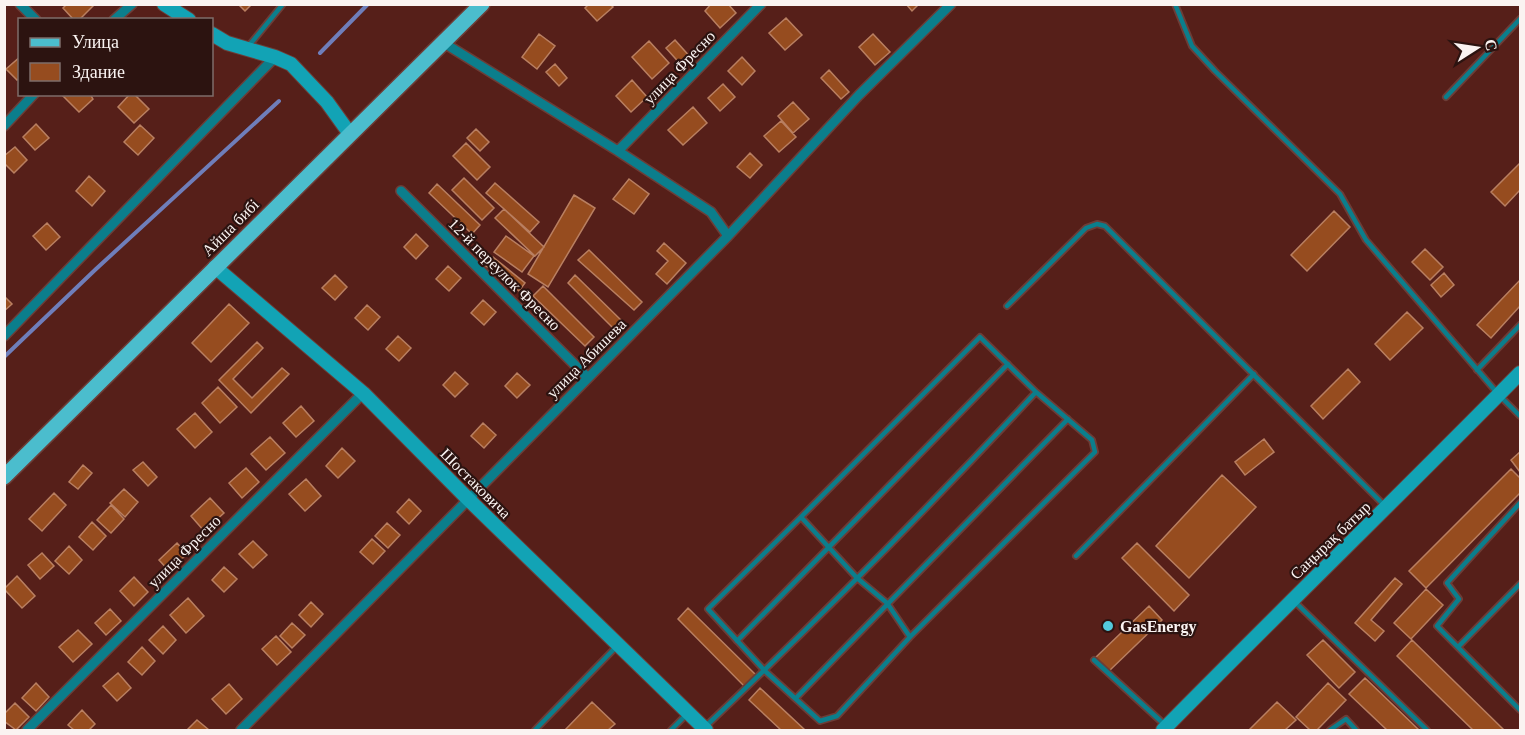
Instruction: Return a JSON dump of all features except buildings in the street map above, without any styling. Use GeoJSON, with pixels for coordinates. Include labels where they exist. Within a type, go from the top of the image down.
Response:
{"type":"FeatureCollection","features":[{"type":"Feature","properties":{"kind":"main road","name":"Айша бибі"},"geometry":{"type":"LineString","coordinates":[[4,477],[482,4]]}},
{"type":"Feature","properties":{"kind":"street"},"geometry":{"type":"LineString","coordinates":[[20,4],[34,18]]}},
{"type":"Feature","properties":{"kind":"street"},"geometry":{"type":"LineString","coordinates":[[116,18],[132,4]]}},
{"type":"Feature","properties":{"kind":"street"},"geometry":{"type":"LineString","coordinates":[[164,4],[186,18]]}},
{"type":"Feature","properties":{"kind":"street","name":"улица Фресно"},"geometry":{"type":"LineString","coordinates":[[618,151],[761,4]]}},
{"type":"Feature","properties":{"kind":"street","name":"улица Абишева"},"geometry":{"type":"LineString","coordinates":[[241,730],[728,237],[859,95],[951,4]]}},
{"type":"Feature","properties":{"kind":"street"},"geometry":{"type":"LineString","coordinates":[[213,35],[227,43],[291,64],[327,102],[350,134]]}},
{"type":"Feature","properties":{"kind":"street"},"geometry":{"type":"LineString","coordinates":[[444,43],[618,151],[711,212],[728,237]]}},
{"type":"Feature","properties":{"kind":"street"},"geometry":{"type":"LineString","coordinates":[[4,336],[275,57]]}},
{"type":"Feature","properties":{"kind":"street"},"geometry":{"type":"LineString","coordinates":[[4,126],[32,96]]}},
{"type":"Feature","properties":{"kind":"street","name":"12-й переулок Фресно"},"geometry":{"type":"LineString","coordinates":[[401,191],[588,378]]}},
{"type":"Feature","properties":{"kind":"street","name":"Шостаковича"},"geometry":{"type":"LineString","coordinates":[[215,267],[363,393],[468,499],[705,729]]}},
{"type":"Feature","properties":{"kind":"street","name":"Саңырақ батыр"},"geometry":{"type":"LineString","coordinates":[[1165,729],[1292,599],[1387,508],[1521,373]]}},
{"type":"Feature","properties":{"kind":"street","name":"улица Фресно"},"geometry":{"type":"LineString","coordinates":[[27,730],[363,393]]}},
{"type":"Feature","properties":{"kind":"lane"},"geometry":{"type":"LineString","coordinates":[[246,50],[283,4]]}},
{"type":"Feature","properties":{"kind":"lane"},"geometry":{"type":"LineString","coordinates":[[1175,4],[1192,46],[1340,194],[1366,240],[1499,395],[1521,416]]}},
{"type":"Feature","properties":{"kind":"lane"},"geometry":{"type":"LineString","coordinates":[[1446,97],[1521,19]]}},
{"type":"Feature","properties":{"kind":"lane"},"geometry":{"type":"LineString","coordinates":[[1007,306],[1086,228],[1097,224],[1105,226],[1387,508]]}},
{"type":"Feature","properties":{"kind":"lane"},"geometry":{"type":"LineString","coordinates":[[1477,370],[1521,326]]}},
{"type":"Feature","properties":{"kind":"lane"},"geometry":{"type":"LineString","coordinates":[[980,337],[1036,392],[1092,440],[1095,452],[910,637],[837,716],[820,721],[765,670],[708,609],[980,337]]}},
{"type":"Feature","properties":{"kind":"lane"},"geometry":{"type":"LineString","coordinates":[[737,641],[1008,364]]}},
{"type":"Feature","properties":{"kind":"lane"},"geometry":{"type":"LineString","coordinates":[[1076,556],[1254,374]]}},
{"type":"Feature","properties":{"kind":"lane"},"geometry":{"type":"LineString","coordinates":[[705,729],[939,496],[1036,392]]}},
{"type":"Feature","properties":{"kind":"lane"},"geometry":{"type":"LineString","coordinates":[[796,698],[1068,419]]}},
{"type":"Feature","properties":{"kind":"lane"},"geometry":{"type":"LineString","coordinates":[[1521,503],[1447,583],[1459,599],[1437,626],[1521,710]]}},
{"type":"Feature","properties":{"kind":"lane"},"geometry":{"type":"LineString","coordinates":[[801,517],[857,578],[887,603],[910,637]]}},
{"type":"Feature","properties":{"kind":"lane"},"geometry":{"type":"LineString","coordinates":[[1458,647],[1521,584]]}},
{"type":"Feature","properties":{"kind":"lane"},"geometry":{"type":"LineString","coordinates":[[1292,599],[1427,730]]}},
{"type":"Feature","properties":{"kind":"lane"},"geometry":{"type":"LineString","coordinates":[[535,730],[618,645]]}},
{"type":"Feature","properties":{"kind":"lane"},"geometry":{"type":"LineString","coordinates":[[1094,660],[1165,729]]}},
{"type":"Feature","properties":{"kind":"lane"},"geometry":{"type":"LineString","coordinates":[[671,730],[688,713]]}},
{"type":"Feature","properties":{"kind":"lane"},"geometry":{"type":"LineString","coordinates":[[1330,730],[1346,719],[1356,730]]}},
{"type":"Feature","properties":{"kind":"waterway"},"geometry":{"type":"LineString","coordinates":[[320,53],[368,4]]}},
{"type":"Feature","properties":{"kind":"waterway"},"geometry":{"type":"LineString","coordinates":[[4,357],[279,101]]}},
{"type":"Feature","properties":{"kind":"place","name":"GasEnergy"},"geometry":{"type":"Point","coordinates":[1108,626]}}]}
